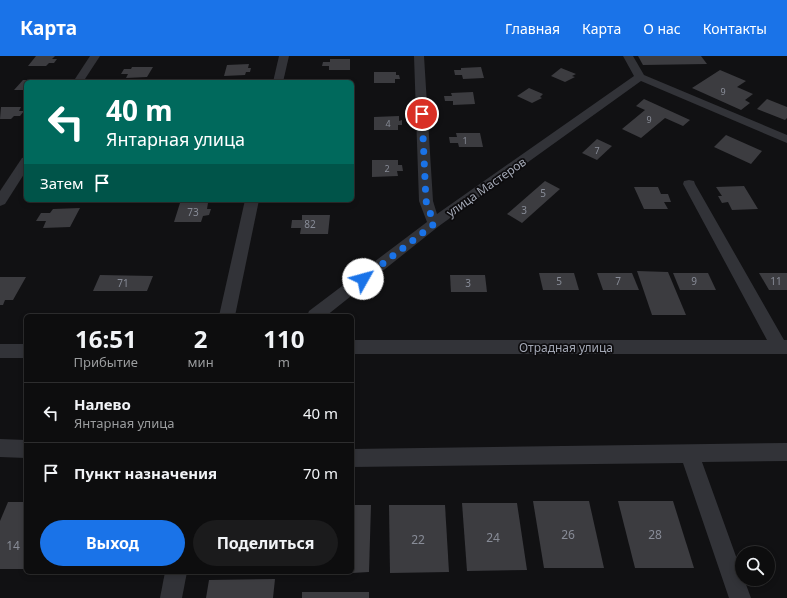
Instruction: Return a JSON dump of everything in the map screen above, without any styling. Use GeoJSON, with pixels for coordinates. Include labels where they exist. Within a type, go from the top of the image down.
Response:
{"type":"FeatureCollection","features":[{"type":"Feature","properties":{"kind":"street"},"geometry":{"type":"LineString","coordinates":[[79,80],[95,56]]}},
{"type":"Feature","properties":{"kind":"street"},"geometry":{"type":"LineString","coordinates":[[278,80],[284,56]]}},
{"type":"Feature","properties":{"kind":"street"},"geometry":{"type":"LineString","coordinates":[[419,56],[426,201],[434,224]]}},
{"type":"Feature","properties":{"kind":"street"},"geometry":{"type":"LineString","coordinates":[[628,56],[640,77],[787,139]]}},
{"type":"Feature","properties":{"kind":"street","name":"улица Мастеров"},"geometry":{"type":"LineString","coordinates":[[318,314],[434,224],[640,77]]}},
{"type":"Feature","properties":{"kind":"street"},"geometry":{"type":"LineString","coordinates":[[0,201],[24,164]]}},
{"type":"Feature","properties":{"kind":"street","name":"Отрадная улица"},"geometry":{"type":"LineString","coordinates":[[354,347],[783,347],[689,184]]}},
{"type":"Feature","properties":{"kind":"street"},"geometry":{"type":"LineString","coordinates":[[226,314],[252,202]]}},
{"type":"Feature","properties":{"kind":"street"},"geometry":{"type":"LineString","coordinates":[[0,351],[24,351]]}},
{"type":"Feature","properties":{"kind":"street"},"geometry":{"type":"LineString","coordinates":[[0,448],[24,449]]}},
{"type":"Feature","properties":{"kind":"street"},"geometry":{"type":"LineString","coordinates":[[354,458],[787,452]]}},
{"type":"Feature","properties":{"kind":"street"},"geometry":{"type":"LineString","coordinates":[[690,454],[740,598]]}},
{"type":"Feature","properties":{"kind":"street"},"geometry":{"type":"LineString","coordinates":[[171,598],[176,574]]}},
{"type":"Feature","properties":{"kind":"building"},"geometry":{"type":"Polygon","coordinates":[[[36,56],[55,56],[52,59],[57,59],[54,63],[49,63],[46,66],[28,66],[36,56]]]}},
{"type":"Feature","properties":{"kind":"building"},"geometry":{"type":"Polygon","coordinates":[[[638,56],[701,56],[707,64],[643,65],[638,56]]]}},
{"type":"Feature","properties":{"kind":"building"},"geometry":{"type":"Polygon","coordinates":[[[330,59],[350,59],[350,70],[329,70],[329,66],[322,66],[323,62],[330,62],[330,59]]]}},
{"type":"Feature","properties":{"kind":"building"},"geometry":{"type":"Polygon","coordinates":[[[249,64],[248,68],[251,68],[250,72],[246,72],[245,75],[224,76],[227,65],[249,64]]]}},
{"type":"Feature","properties":{"kind":"building"},"geometry":{"type":"Polygon","coordinates":[[[132,67],[153,67],[147,77],[126,78],[128,74],[121,74],[124,69],[131,69],[132,67]]]}},
{"type":"Feature","properties":{"kind":"building"},"geometry":{"type":"Polygon","coordinates":[[[481,67],[484,78],[463,79],[462,75],[455,75],[454,70],[461,70],[461,68],[481,67]]]}},
{"type":"Feature","properties":{"kind":"building"},"geometry":{"type":"Polygon","coordinates":[[[561,68],[576,74],[572,76],[575,77],[565,82],[551,76],[561,68]]]}},
{"type":"Feature","properties":{"kind":"building"},"geometry":{"type":"Polygon","coordinates":[[[720,70],[746,81],[737,87],[753,94],[745,100],[750,103],[741,110],[692,88],[720,70]]]}},
{"type":"Feature","properties":{"kind":"building"},"geometry":{"type":"Polygon","coordinates":[[[374,72],[396,72],[396,75],[399,75],[400,79],[395,79],[395,83],[374,83],[374,72]]]}},
{"type":"Feature","properties":{"kind":"building"},"geometry":{"type":"Polygon","coordinates":[[[23,80],[24,80],[24,90],[14,90],[23,80]]]}},
{"type":"Feature","properties":{"kind":"building"},"geometry":{"type":"Polygon","coordinates":[[[529,88],[543,94],[540,97],[542,98],[532,103],[517,96],[529,88]]]}},
{"type":"Feature","properties":{"kind":"building"},"geometry":{"type":"Polygon","coordinates":[[[473,92],[475,104],[453,105],[453,101],[445,101],[444,96],[452,96],[451,93],[473,92]]]}},
{"type":"Feature","properties":{"kind":"building"},"geometry":{"type":"Polygon","coordinates":[[[644,99],[690,120],[683,126],[665,118],[641,138],[622,129],[645,110],[636,106],[644,99]]]}},
{"type":"Feature","properties":{"kind":"building"},"geometry":{"type":"Polygon","coordinates":[[[767,99],[787,107],[787,118],[785,120],[757,109],[767,99]]]}},
{"type":"Feature","properties":{"kind":"building"},"geometry":{"type":"Polygon","coordinates":[[[1,107],[21,107],[19,111],[24,111],[20,116],[14,116],[11,119],[0,119],[1,107]]]}},
{"type":"Feature","properties":{"kind":"building"},"geometry":{"type":"Polygon","coordinates":[[[399,116],[399,121],[402,120],[402,125],[398,125],[398,130],[374,130],[374,117],[399,116]]]}},
{"type":"Feature","properties":{"kind":"building"},"geometry":{"type":"Polygon","coordinates":[[[456,133],[480,133],[483,147],[459,147],[458,143],[450,143],[449,137],[457,137],[456,133]]]}},
{"type":"Feature","properties":{"kind":"building"},"geometry":{"type":"Polygon","coordinates":[[[726,135],[762,151],[751,164],[714,147],[726,135]]]}},
{"type":"Feature","properties":{"kind":"building"},"geometry":{"type":"Polygon","coordinates":[[[597,139],[612,146],[597,160],[582,153],[597,139]]]}},
{"type":"Feature","properties":{"kind":"building"},"geometry":{"type":"Polygon","coordinates":[[[372,160],[398,160],[398,165],[402,165],[403,171],[397,171],[398,176],[372,177],[372,160]]]}},
{"type":"Feature","properties":{"kind":"building"},"geometry":{"type":"Polygon","coordinates":[[[545,181],[560,189],[522,223],[507,214],[545,181]]]}},
{"type":"Feature","properties":{"kind":"building"},"geometry":{"type":"Polygon","coordinates":[[[744,186],[758,209],[732,210],[728,202],[722,203],[718,196],[722,196],[716,187],[744,186]]]}},
{"type":"Feature","properties":{"kind":"building"},"geometry":{"type":"Polygon","coordinates":[[[634,187],[658,187],[661,194],[668,194],[671,202],[664,202],[668,209],[644,209],[634,187]]]}},
{"type":"Feature","properties":{"kind":"building"},"geometry":{"type":"Polygon","coordinates":[[[180,203],[208,203],[207,209],[211,209],[209,215],[203,216],[201,222],[174,222],[180,203]]]}},
{"type":"Feature","properties":{"kind":"building"},"geometry":{"type":"Polygon","coordinates":[[[80,208],[70,227],[43,228],[46,221],[36,221],[41,213],[50,213],[53,209],[80,208]]]}},
{"type":"Feature","properties":{"kind":"building"},"geometry":{"type":"Polygon","coordinates":[[[302,215],[330,215],[328,234],[300,234],[301,228],[291,228],[292,220],[302,220],[302,215]]]}},
{"type":"Feature","properties":{"kind":"building"},"geometry":{"type":"Polygon","coordinates":[[[637,271],[668,272],[686,315],[652,315],[637,271]]]}},
{"type":"Feature","properties":{"kind":"building"},"geometry":{"type":"Polygon","coordinates":[[[539,273],[574,273],[579,290],[543,290],[539,273]]]}},
{"type":"Feature","properties":{"kind":"building"},"geometry":{"type":"Polygon","coordinates":[[[597,273],[632,273],[639,290],[603,290],[597,273]]]}},
{"type":"Feature","properties":{"kind":"building"},"geometry":{"type":"Polygon","coordinates":[[[673,273],[708,273],[716,290],[680,290],[673,273]]]}},
{"type":"Feature","properties":{"kind":"building"},"geometry":{"type":"Polygon","coordinates":[[[759,273],[787,273],[787,290],[769,290],[759,273]]]}},
{"type":"Feature","properties":{"kind":"building"},"geometry":{"type":"Polygon","coordinates":[[[100,275],[153,276],[147,291],[93,291],[100,275]]]}},
{"type":"Feature","properties":{"kind":"building"},"geometry":{"type":"Polygon","coordinates":[[[450,275],[485,275],[487,292],[451,292],[450,275]]]}},
{"type":"Feature","properties":{"kind":"building"},"geometry":{"type":"Polygon","coordinates":[[[0,277],[26,277],[13,300],[5,300],[3,305],[0,305],[0,277]]]}},
{"type":"Feature","properties":{"kind":"building"},"geometry":{"type":"Polygon","coordinates":[[[533,501],[589,501],[604,568],[544,568],[533,501]]]}},
{"type":"Feature","properties":{"kind":"building"},"geometry":{"type":"Polygon","coordinates":[[[618,501],[673,501],[694,568],[635,568],[618,501]]]}},
{"type":"Feature","properties":{"kind":"building"},"geometry":{"type":"Polygon","coordinates":[[[8,502],[24,502],[24,569],[0,569],[0,521],[8,502]]]}},
{"type":"Feature","properties":{"kind":"building"},"geometry":{"type":"Polygon","coordinates":[[[462,503],[517,503],[527,570],[467,571],[462,503]]]}},
{"type":"Feature","properties":{"kind":"building"},"geometry":{"type":"Polygon","coordinates":[[[354,505],[371,505],[369,572],[354,573],[354,505]]]}},
{"type":"Feature","properties":{"kind":"building"},"geometry":{"type":"Polygon","coordinates":[[[389,505],[445,505],[449,572],[390,573],[389,505]]]}},
{"type":"Feature","properties":{"kind":"building"},"geometry":{"type":"Polygon","coordinates":[[[275,579],[273,598],[206,598],[209,580],[275,579]]]}},
{"type":"Feature","properties":{"kind":"building"},"geometry":{"type":"Polygon","coordinates":[[[302,592],[369,592],[369,598],[302,598],[302,592]]]}},
{"type":"Feature","properties":{"kind":"route"},"geometry":{"type":"LineString","coordinates":[[363,279],[434,224],[426,201],[422,114]]}}]}
